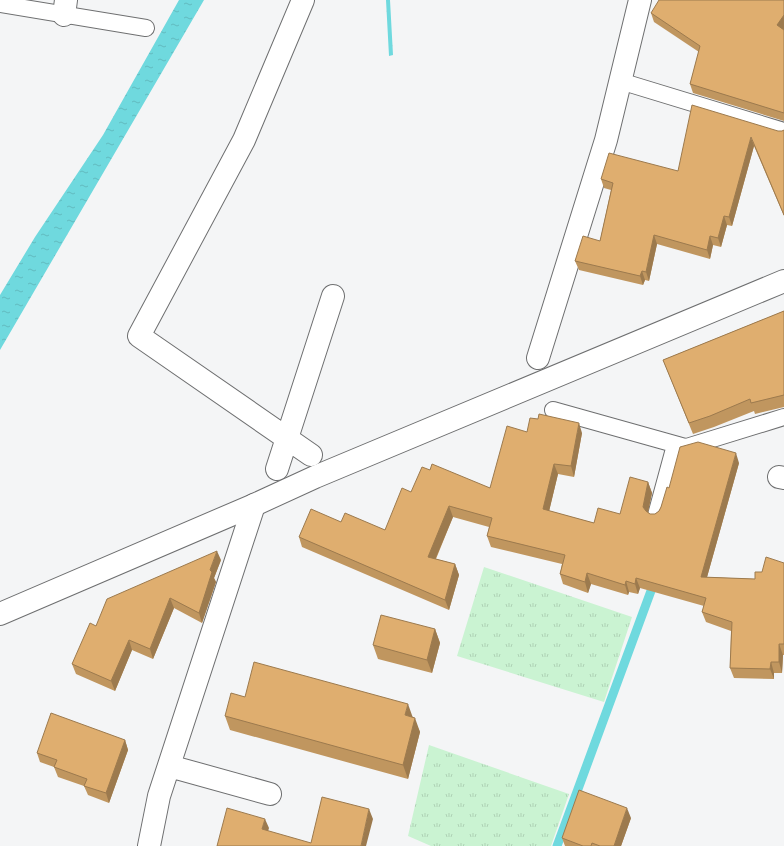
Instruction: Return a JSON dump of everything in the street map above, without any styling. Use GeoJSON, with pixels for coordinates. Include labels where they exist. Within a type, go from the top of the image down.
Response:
{"type":"FeatureCollection","features":[{"type":"Feature","properties":{"kind":"street"},"geometry":{"type":"LineString","coordinates":[[303,0],[244,140],[139,336],[311,455]]}},
{"type":"Feature","properties":{"kind":"street"},"geometry":{"type":"LineString","coordinates":[[538,358],[606,140],[640,0]]}},
{"type":"Feature","properties":{"kind":"street"},"geometry":{"type":"LineString","coordinates":[[0,614],[254,505],[315,477],[784,281]]}},
{"type":"Feature","properties":{"kind":"street"},"geometry":{"type":"LineString","coordinates":[[277,469],[288,440],[333,296]]}},
{"type":"Feature","properties":{"kind":"street"},"geometry":{"type":"LineString","coordinates":[[149,846],[159,796],[254,505]]}},
{"type":"Feature","properties":{"kind":"street"},"geometry":{"type":"LineString","coordinates":[[169,766],[270,794]]}},
{"type":"Feature","properties":{"kind":"lane"},"geometry":{"type":"LineString","coordinates":[[0,4],[65,7],[146,28]]}},
{"type":"Feature","properties":{"kind":"lane"},"geometry":{"type":"LineString","coordinates":[[620,82],[784,131]]}},
{"type":"Feature","properties":{"kind":"lane"},"geometry":{"type":"LineString","coordinates":[[553,410],[678,448],[784,417]]}},
{"type":"Feature","properties":{"kind":"lane"},"geometry":{"type":"LineString","coordinates":[[656,515],[678,448]]}},
{"type":"Feature","properties":{"kind":"green space"},"geometry":{"type":"Polygon","coordinates":[[[484,567],[632,617],[604,702],[457,656],[484,567]]]}},
{"type":"Feature","properties":{"kind":"green space"},"geometry":{"type":"Polygon","coordinates":[[[429,745],[569,794],[551,846],[431,846],[408,836],[429,745]]]}},
{"type":"Feature","properties":{"kind":"water"},"geometry":{"type":"Polygon","coordinates":[[[179,0],[204,0],[0,350],[0,295],[35,237],[103,135],[179,0]]]}},
{"type":"Feature","properties":{"kind":"water"},"geometry":{"type":"Polygon","coordinates":[[[386,0],[390,0],[393,55],[389,56],[386,0]]]}},
{"type":"Feature","properties":{"kind":"building"},"geometry":{"type":"Polygon","coordinates":[[[659,0],[784,0],[784,15],[777,25],[784,30],[784,113],[690,84],[700,46],[651,13],[659,0]]]}},
{"type":"Feature","properties":{"kind":"building"},"geometry":{"type":"Polygon","coordinates":[[[692,105],[778,131],[784,130],[784,215],[751,137],[729,217],[724,216],[718,238],[710,236],[707,250],[654,235],[646,272],[642,271],[640,276],[575,261],[583,236],[600,241],[613,183],[601,179],[609,153],[678,171],[692,105]]]}},
{"type":"Feature","properties":{"kind":"building"},"geometry":{"type":"Polygon","coordinates":[[[784,311],[784,395],[751,403],[750,399],[689,423],[663,360],[784,311]]]}},
{"type":"Feature","properties":{"kind":"building"},"geometry":{"type":"Polygon","coordinates":[[[539,414],[579,423],[571,466],[554,464],[543,509],[594,523],[598,508],[620,514],[630,477],[648,482],[643,507],[650,514],[655,514],[659,511],[667,487],[669,488],[680,447],[698,442],[736,453],[701,577],[755,579],[755,572],[762,572],[766,557],[784,563],[784,644],[779,644],[779,662],[771,662],[770,669],[730,668],[732,622],[702,612],[706,598],[636,578],[635,584],[626,581],[625,585],[587,573],[585,582],[560,574],[565,555],[487,536],[492,518],[449,506],[428,557],[455,564],[445,600],[299,537],[311,509],[341,522],[345,513],[385,530],[402,488],[411,492],[422,467],[430,470],[432,464],[490,488],[507,426],[527,432],[530,418],[538,419],[539,414]]]}},
{"type":"Feature","properties":{"kind":"building"},"geometry":{"type":"Polygon","coordinates":[[[217,551],[210,570],[212,572],[199,613],[170,598],[150,649],[129,640],[111,681],[72,664],[90,623],[96,626],[107,599],[217,551]]]}},
{"type":"Feature","properties":{"kind":"building"},"geometry":{"type":"Polygon","coordinates":[[[381,615],[435,629],[427,660],[373,645],[381,615]]]}},
{"type":"Feature","properties":{"kind":"building"},"geometry":{"type":"Polygon","coordinates":[[[254,662],[408,704],[405,715],[415,718],[403,765],[225,716],[231,693],[245,697],[254,662]]]}},
{"type":"Feature","properties":{"kind":"building"},"geometry":{"type":"Polygon","coordinates":[[[51,713],[125,740],[106,793],[84,786],[87,779],[54,767],[57,760],[37,753],[51,713]]]}},
{"type":"Feature","properties":{"kind":"building"},"geometry":{"type":"Polygon","coordinates":[[[579,790],[627,808],[614,846],[600,846],[592,843],[591,846],[583,846],[562,838],[579,790]]]}},
{"type":"Feature","properties":{"kind":"building"},"geometry":{"type":"Polygon","coordinates":[[[322,797],[369,809],[361,846],[217,846],[227,808],[265,819],[262,829],[311,843],[322,797]]]}},
{"type":"Feature","properties":{"kind":"waterway"},"geometry":{"type":"LineString","coordinates":[[557,846],[655,580]]}}]}
